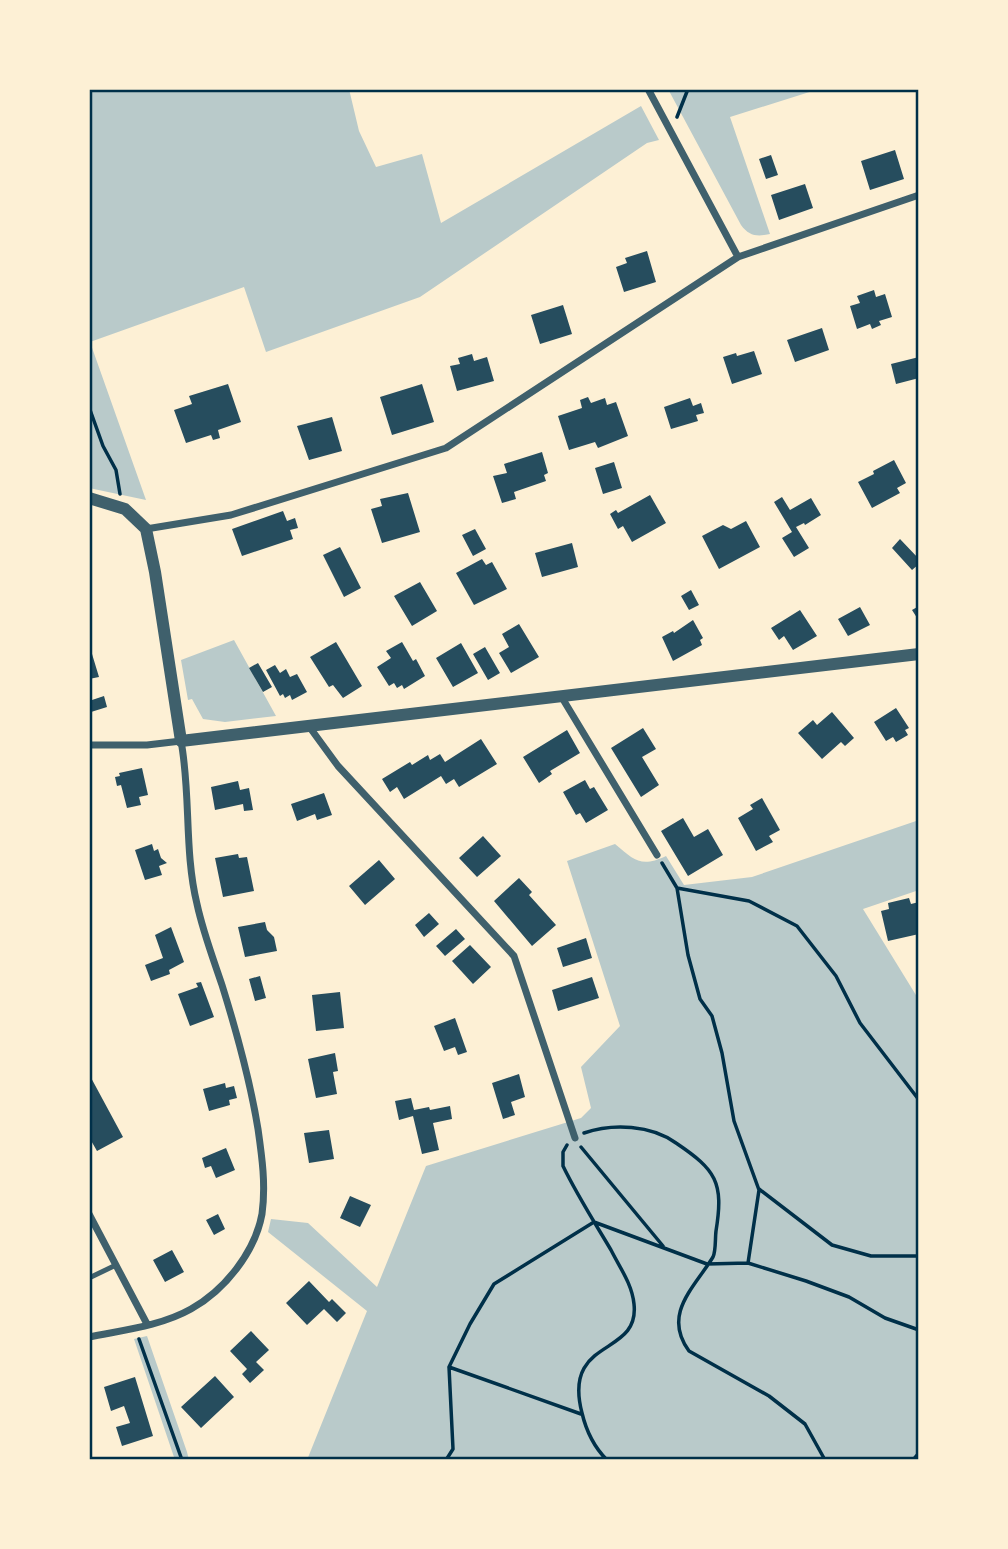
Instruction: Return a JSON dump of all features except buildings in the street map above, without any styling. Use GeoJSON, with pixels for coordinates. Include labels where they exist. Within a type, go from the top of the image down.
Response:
{"type":"FeatureCollection","features":[{"type":"Feature","properties":{"kind":"street"},"geometry":{"type":"LineString","coordinates":[[648,89],[738,257]]}},
{"type":"Feature","properties":{"kind":"street"},"geometry":{"type":"LineString","coordinates":[[146,529],[231,514],[446,448],[738,257],[919,195]]}},
{"type":"Feature","properties":{"kind":"street"},"geometry":{"type":"LineString","coordinates":[[89,498],[125,509],[146,529],[158,586],[181,741],[196,902],[243,1056],[260,1144],[264,1192],[255,1237],[226,1281],[207,1298],[166,1320],[89,1337]]}},
{"type":"Feature","properties":{"kind":"street"},"geometry":{"type":"LineString","coordinates":[[89,745],[147,745],[919,654]]}},
{"type":"Feature","properties":{"kind":"street"},"geometry":{"type":"LineString","coordinates":[[561,695],[657,855]]}},
{"type":"Feature","properties":{"kind":"street"},"geometry":{"type":"LineString","coordinates":[[308,725],[338,766],[514,957],[575,1139]]}},
{"type":"Feature","properties":{"kind":"street"},"geometry":{"type":"LineString","coordinates":[[89,1214],[147,1324]]}},
{"type":"Feature","properties":{"kind":"lane"},"geometry":{"type":"LineString","coordinates":[[89,1278],[116,1265]]}},
{"type":"Feature","properties":{"kind":"path"},"geometry":{"type":"LineString","coordinates":[[667,125],[677,118],[688,89]]}},
{"type":"Feature","properties":{"kind":"path"},"geometry":{"type":"LineString","coordinates":[[89,407],[103,446],[116,470],[120,497]]}},
{"type":"Feature","properties":{"kind":"path"},"geometry":{"type":"LineString","coordinates":[[657,855],[677,888],[691,966],[700,999],[712,1016],[722,1053],[734,1121],[759,1188],[748,1264]]}},
{"type":"Feature","properties":{"kind":"path"},"geometry":{"type":"LineString","coordinates":[[677,888],[749,901],[797,926],[836,976],[860,1023],[919,1100]]}},
{"type":"Feature","properties":{"kind":"path"},"geometry":{"type":"LineString","coordinates":[[607,1460],[589,1435],[582,1415],[578,1386],[583,1368],[590,1359],[628,1332],[634,1315],[631,1290],[564,1166],[563,1152],[565,1146],[575,1139],[599,1128],[638,1129],[663,1134],[708,1167],[715,1180],[719,1212],[715,1255],[688,1291],[677,1325],[681,1339],[689,1351],[769,1396],[805,1424],[825,1460]]}},
{"type":"Feature","properties":{"kind":"path"},"geometry":{"type":"LineString","coordinates":[[575,1139],[664,1248]]}},
{"type":"Feature","properties":{"kind":"path"},"geometry":{"type":"LineString","coordinates":[[759,1188],[832,1245],[871,1256],[919,1256]]}},
{"type":"Feature","properties":{"kind":"path"},"geometry":{"type":"LineString","coordinates":[[594,1222],[707,1264],[748,1264],[849,1297],[885,1318],[919,1330]]}},
{"type":"Feature","properties":{"kind":"path"},"geometry":{"type":"LineString","coordinates":[[446,1460],[453,1449],[449,1367],[494,1284],[594,1222]]}},
{"type":"Feature","properties":{"kind":"path"},"geometry":{"type":"LineString","coordinates":[[135,1327],[182,1460]]}},
{"type":"Feature","properties":{"kind":"path"},"geometry":{"type":"LineString","coordinates":[[449,1367],[582,1415]]}},
{"type":"Feature","properties":{"kind":"path"},"geometry":{"type":"LineString","coordinates":[[913,1460],[919,1453]]}},
{"type":"Feature","properties":{"kind":"shaded area"},"geometry":{"type":"Polygon","coordinates":[[[89,89],[349,89],[359,131],[376,167],[422,154],[441,223],[641,106],[659,140],[647,143],[420,297],[266,352],[244,287],[90,342],[146,500],[89,488],[89,89]]]}},
{"type":"Feature","properties":{"kind":"shaded area"},"geometry":{"type":"Polygon","coordinates":[[[668,89],[819,89],[730,117],[770,234],[754,235],[741,225],[668,89]]]}},
{"type":"Feature","properties":{"kind":"shaded area"},"geometry":{"type":"Polygon","coordinates":[[[234,640],[276,716],[225,722],[203,719],[192,699],[188,700],[181,660],[234,640]]]}},
{"type":"Feature","properties":{"kind":"shaded area"},"geometry":{"type":"Polygon","coordinates":[[[919,820],[919,890],[863,909],[919,1000],[919,1460],[307,1460],[367,1311],[268,1232],[271,1219],[308,1223],[377,1287],[426,1166],[581,1118],[591,1108],[581,1067],[620,1026],[567,861],[615,844],[627,854],[644,862],[666,856],[684,885],[752,877],[919,820]]]}},
{"type":"Feature","properties":{"kind":"shaded area"},"geometry":{"type":"Polygon","coordinates":[[[147,1336],[189,1460],[175,1460],[134,1339],[147,1336]]]}}]}
